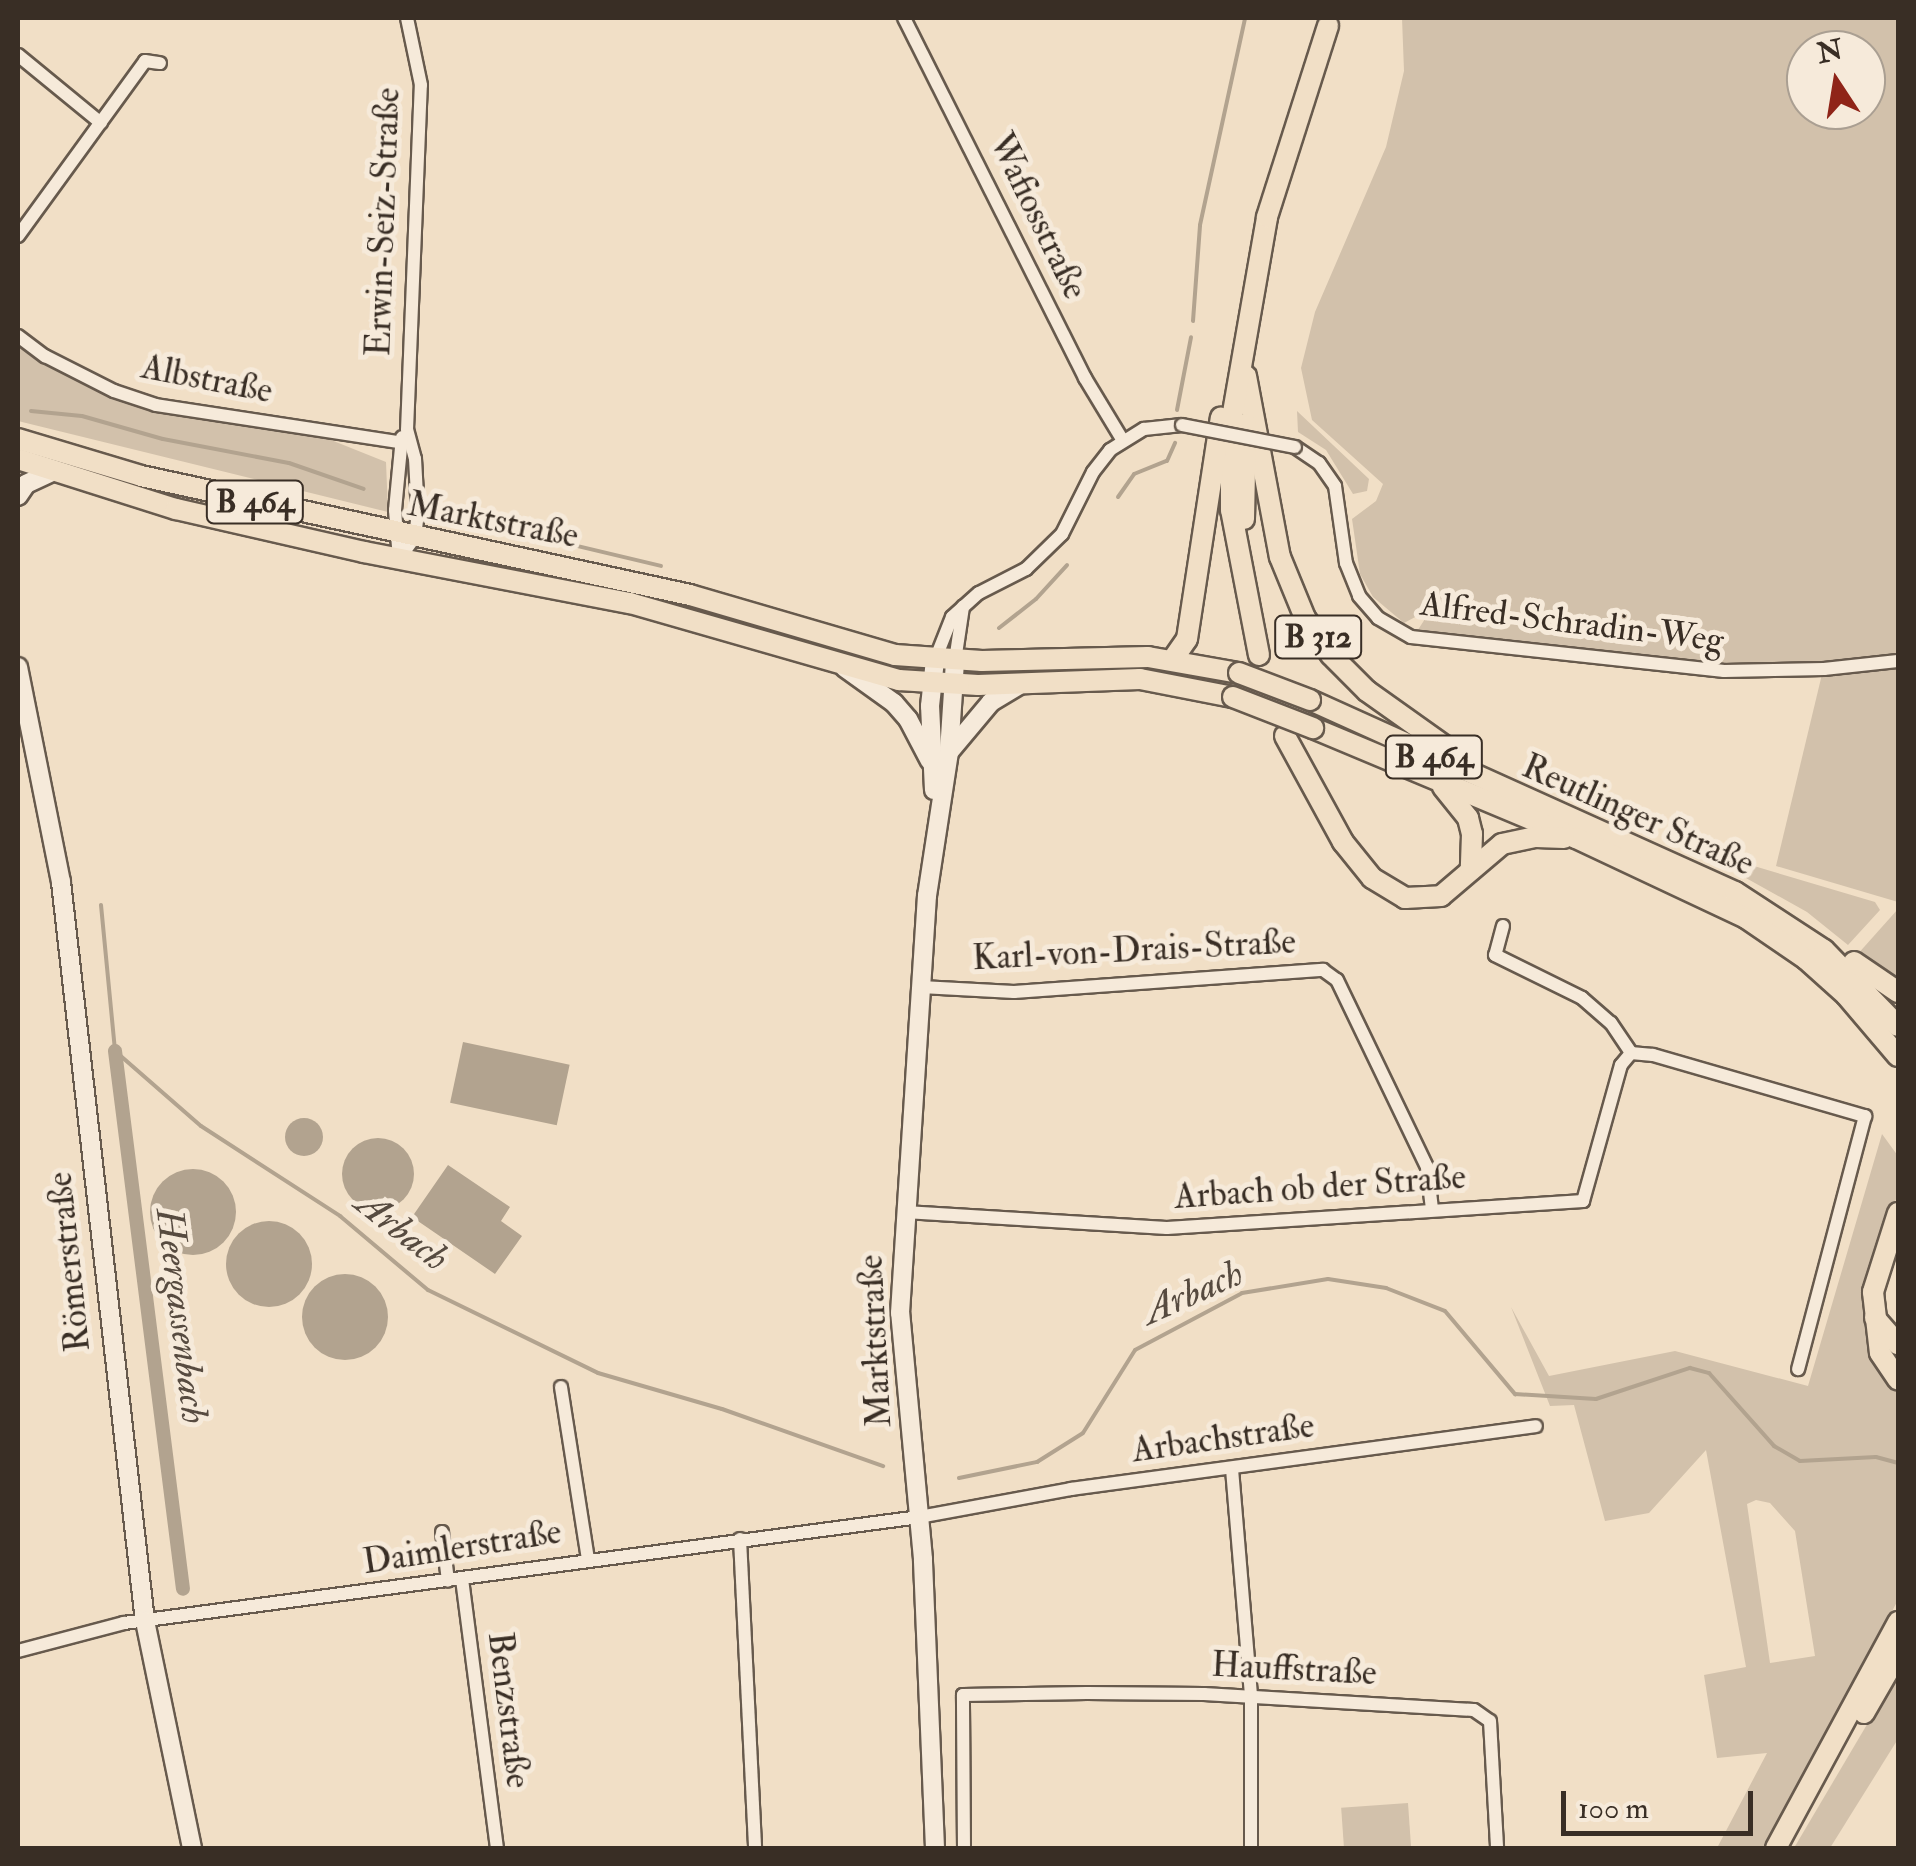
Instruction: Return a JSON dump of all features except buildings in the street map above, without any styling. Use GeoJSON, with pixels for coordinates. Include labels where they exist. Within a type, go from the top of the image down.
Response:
{"type":"FeatureCollection","features":[{"type":"Feature","properties":{"kind":"main road","name":"B 312"},"geometry":{"type":"LineString","coordinates":[[1258,654],[1230,470],[1243,345],[1267,218],[1328,26]]}},
{"type":"Feature","properties":{"kind":"main road","name":"B 312"},"geometry":{"type":"LineString","coordinates":[[1243,345],[1248,396],[1280,557],[1305,618],[1331,654],[1367,691],[1515,795]]}},
{"type":"Feature","properties":{"kind":"main road","name":"B 312"},"geometry":{"type":"LineString","coordinates":[[1173,659],[1187,640],[1222,408],[1243,345]]}},
{"type":"Feature","properties":{"kind":"main road","name":"B 312"},"geometry":{"type":"LineString","coordinates":[[1242,568],[1248,396]]}},
{"type":"Feature","properties":{"kind":"main road","name":"Marktstraße"},"geometry":{"type":"LineString","coordinates":[[18,439],[140,476],[405,536],[690,594],[853,646],[946,660]]}},
{"type":"Feature","properties":{"kind":"main road","name":"Marktstraße"},"geometry":{"type":"LineString","coordinates":[[18,459],[176,509],[399,558],[630,602],[844,668],[942,684]]}},
{"type":"Feature","properties":{"kind":"main road"},"geometry":{"type":"LineString","coordinates":[[18,496],[26,484],[52,472]]}},
{"type":"Feature","properties":{"kind":"main road","name":"Reutlinger Straße"},"geometry":{"type":"LineString","coordinates":[[946,660],[1173,659],[1240,673],[1310,700],[1735,892],[1815,954]]}},
{"type":"Feature","properties":{"kind":"main road"},"geometry":{"type":"LineString","coordinates":[[942,684],[946,660]]}},
{"type":"Feature","properties":{"kind":"main road","name":"Römerstraße"},"geometry":{"type":"LineString","coordinates":[[18,667],[61,882],[145,1621],[192,1848]]}},
{"type":"Feature","properties":{"kind":"main road"},"geometry":{"type":"LineString","coordinates":[[844,668],[879,690],[901,711],[934,769]]}},
{"type":"Feature","properties":{"kind":"main road","name":"Reutlinger Straße"},"geometry":{"type":"LineString","coordinates":[[942,684],[1140,679],[1234,698],[1576,838],[1815,954]]}},
{"type":"Feature","properties":{"kind":"main road","name":"Marktstraße"},"geometry":{"type":"LineString","coordinates":[[935,1848],[935,1776],[919,1517],[900,1313],[921,988],[935,831],[950,752],[942,684]]}},
{"type":"Feature","properties":{"kind":"main road","name":"Marktstraße"},"geometry":{"type":"LineString","coordinates":[[935,831],[934,769],[942,684]]}},
{"type":"Feature","properties":{"kind":"main road"},"geometry":{"type":"LineString","coordinates":[[950,752],[991,702],[1021,684]]}},
{"type":"Feature","properties":{"kind":"main road","name":"B 312"},"geometry":{"type":"LineString","coordinates":[[1286,736],[1343,842],[1388,891],[1405,898],[1441,896],[1502,844],[1517,839],[1576,838]]}},
{"type":"Feature","properties":{"kind":"main road"},"geometry":{"type":"LineString","coordinates":[[1437,781],[1468,818],[1472,834],[1471,870]]}},
{"type":"Feature","properties":{"kind":"main road","name":"B 312"},"geometry":{"type":"LineString","coordinates":[[1815,954],[1851,960],[1898,992]]}},
{"type":"Feature","properties":{"kind":"main road","name":"B 312"},"geometry":{"type":"LineString","coordinates":[[1815,954],[1898,1026]]}},
{"type":"Feature","properties":{"kind":"main road","name":"B 312"},"geometry":{"type":"LineString","coordinates":[[1815,954],[1898,1056]]}},
{"type":"Feature","properties":{"kind":"main road"},"geometry":{"type":"LineString","coordinates":[[1898,1213],[1880,1262],[1874,1316],[1880,1353],[1898,1380]]}},
{"type":"Feature","properties":{"kind":"main road"},"geometry":{"type":"LineString","coordinates":[[1874,1316],[1898,1344]]}},
{"type":"Feature","properties":{"kind":"main road"},"geometry":{"type":"LineString","coordinates":[[1776,1848],[1898,1622]]}},
{"type":"Feature","properties":{"kind":"main road"},"geometry":{"type":"LineString","coordinates":[[1786,1848],[1898,1654]]}},
{"type":"Feature","properties":{"kind":"street","name":"Erwin-Seiz-Straße"},"geometry":{"type":"LineString","coordinates":[[405,536],[402,436],[421,85],[407,18]]}},
{"type":"Feature","properties":{"kind":"street","name":"Wafiosstraße"},"geometry":{"type":"LineString","coordinates":[[904,18],[1085,378],[1122,440]]}},
{"type":"Feature","properties":{"kind":"street"},"geometry":{"type":"LineString","coordinates":[[18,55],[102,123]]}},
{"type":"Feature","properties":{"kind":"street"},"geometry":{"type":"LineString","coordinates":[[18,236],[145,61],[160,63]]}},
{"type":"Feature","properties":{"kind":"street","name":"Albstraße"},"geometry":{"type":"LineString","coordinates":[[18,336],[44,356],[114,391],[156,404],[402,436]]}},
{"type":"Feature","properties":{"kind":"street","name":"Alfred-Schradin-Weg"},"geometry":{"type":"LineString","coordinates":[[1122,440],[1157,425],[1182,425],[1295,448],[1319,463],[1335,486],[1346,564],[1359,596],[1378,618],[1411,637],[1724,671],[1824,669],[1898,661]]}},
{"type":"Feature","properties":{"kind":"street","name":"Erwin-Seiz-Straße"},"geometry":{"type":"LineString","coordinates":[[399,558],[405,536],[418,514],[415,459],[402,436]]}},
{"type":"Feature","properties":{"kind":"street"},"geometry":{"type":"LineString","coordinates":[[946,660],[944,627],[963,606],[1026,569],[1062,534],[1097,464],[1122,440]]}},
{"type":"Feature","properties":{"kind":"street"},"geometry":{"type":"LineString","coordinates":[[946,660],[963,606]]}},
{"type":"Feature","properties":{"kind":"street"},"geometry":{"type":"LineString","coordinates":[[1503,926],[1496,955],[1582,998],[1611,1023],[1630,1053],[1653,1055],[1866,1116],[1798,1368]]}},
{"type":"Feature","properties":{"kind":"street","name":"Karl-von-Drais-Straße"},"geometry":{"type":"LineString","coordinates":[[921,988],[1014,992],[1323,970],[1336,980],[1427,1166],[1432,1209]]}},
{"type":"Feature","properties":{"kind":"street","name":"Arbach ob der Straße"},"geometry":{"type":"LineString","coordinates":[[904,1212],[1167,1228],[1583,1201],[1621,1065],[1630,1053]]}},
{"type":"Feature","properties":{"kind":"street"},"geometry":{"type":"LineString","coordinates":[[561,1387],[588,1558]]}},
{"type":"Feature","properties":{"kind":"street","name":"Arbachstraße"},"geometry":{"type":"LineString","coordinates":[[919,1517],[1071,1489],[1536,1426]]}},
{"type":"Feature","properties":{"kind":"street"},"geometry":{"type":"LineString","coordinates":[[1232,1468],[1250,1696],[1251,1848]]}},
{"type":"Feature","properties":{"kind":"street","name":"Daimlerstraße"},"geometry":{"type":"LineString","coordinates":[[18,1652],[145,1621],[455,1580],[588,1558],[919,1517]]}},
{"type":"Feature","properties":{"kind":"street","name":"Benzstraße"},"geometry":{"type":"LineString","coordinates":[[442,1532],[455,1580],[497,1848]]}},
{"type":"Feature","properties":{"kind":"street"},"geometry":{"type":"LineString","coordinates":[[740,1539],[754,1848]]}},
{"type":"Feature","properties":{"kind":"street","name":"Hauffstraße"},"geometry":{"type":"LineString","coordinates":[[964,1848],[963,1695],[1250,1696],[1474,1710],[1490,1722],[1498,1848]]}},
{"type":"Feature","properties":{"kind":"shaded area"},"geometry":{"type":"Polygon","coordinates":[[[1402,18],[1898,18],[1898,659],[1725,670],[1414,636],[1432,608],[1404,623],[1373,597],[1360,574],[1352,519],[1376,501],[1383,484],[1312,420],[1301,368],[1315,312],[1386,147],[1404,71],[1402,18]]]}},
{"type":"Feature","properties":{"kind":"shaded area"},"geometry":{"type":"Polygon","coordinates":[[[18,343],[44,362],[114,395],[296,426],[386,462],[388,512],[18,421],[18,343]]]}},
{"type":"Feature","properties":{"kind":"shaded area"},"geometry":{"type":"Polygon","coordinates":[[[1297,411],[1369,479],[1367,491],[1353,494],[1326,450],[1298,432],[1297,411]]]}},
{"type":"Feature","properties":{"kind":"shaded area"},"geometry":{"type":"Polygon","coordinates":[[[1898,662],[1898,902],[1776,866],[1823,670],[1898,662]]]}},
{"type":"Feature","properties":{"kind":"shaded area"},"geometry":{"type":"Polygon","coordinates":[[[1717,855],[1875,902],[1880,910],[1848,945],[1807,912],[1719,863],[1717,855]]]}},
{"type":"Feature","properties":{"kind":"shaded area"},"geometry":{"type":"Polygon","coordinates":[[[1898,909],[1898,979],[1856,956],[1898,909]]]}},
{"type":"Feature","properties":{"kind":"shaded area"},"geometry":{"type":"Polygon","coordinates":[[[463,1042],[570,1065],[557,1125],[450,1103],[463,1042]]]}},
{"type":"Feature","properties":{"kind":"shaded area"},"geometry":{"type":"Polygon","coordinates":[[[304,1118],[317,1124],[323,1137],[317,1150],[304,1156],[291,1150],[285,1137],[291,1124],[304,1118]]]}},
{"type":"Feature","properties":{"kind":"shaded area"},"geometry":{"type":"Polygon","coordinates":[[[1882,1134],[1898,1156],[1898,1194],[1866,1279],[1866,1333],[1879,1369],[1898,1387],[1898,1600],[1766,1848],[1717,1848],[1767,1753],[1717,1758],[1704,1675],[1746,1667],[1706,1450],[1649,1513],[1605,1521],[1574,1405],[1550,1406],[1511,1307],[1549,1376],[1675,1351],[1808,1386],[1882,1134]],[[1756,1500],[1747,1504],[1770,1663],[1815,1656],[1795,1531],[1770,1503],[1756,1500]]]}},
{"type":"Feature","properties":{"kind":"shaded area"},"geometry":{"type":"Polygon","coordinates":[[[378,1138],[392,1140],[404,1148],[412,1160],[412,1188],[404,1200],[392,1208],[378,1210],[364,1208],[352,1200],[344,1188],[342,1174],[344,1160],[352,1148],[364,1140],[378,1138]]]}},
{"type":"Feature","properties":{"kind":"shaded area"},"geometry":{"type":"Polygon","coordinates":[[[448,1165],[510,1207],[501,1221],[522,1236],[495,1274],[412,1217],[448,1165]]]}},
{"type":"Feature","properties":{"kind":"shaded area"},"geometry":{"type":"Polygon","coordinates":[[[193,1169],[223,1182],[236,1212],[223,1242],[193,1255],[163,1242],[150,1212],[163,1182],[193,1169]]]}},
{"type":"Feature","properties":{"kind":"shaded area"},"geometry":{"type":"Polygon","coordinates":[[[269,1221],[299,1234],[312,1264],[299,1294],[269,1307],[239,1294],[226,1264],[239,1234],[269,1221]]]}},
{"type":"Feature","properties":{"kind":"shaded area"},"geometry":{"type":"Polygon","coordinates":[[[345,1274],[375,1287],[388,1317],[375,1347],[345,1360],[315,1347],[302,1317],[315,1287],[345,1274]]]}},
{"type":"Feature","properties":{"kind":"shaded area"},"geometry":{"type":"Polygon","coordinates":[[[1898,1672],[1898,1739],[1830,1848],[1794,1848],[1898,1672]]]}},
{"type":"Feature","properties":{"kind":"shaded area"},"geometry":{"type":"Polygon","coordinates":[[[1408,1803],[1411,1848],[1344,1848],[1341,1808],[1408,1803]]]}},
{"type":"Feature","properties":{"kind":"waterway"},"geometry":{"type":"LineString","coordinates":[[1193,321],[1200,225],[1245,18]]}},
{"type":"Feature","properties":{"kind":"waterway"},"geometry":{"type":"LineString","coordinates":[[1177,410],[1191,337]]}},
{"type":"Feature","properties":{"kind":"waterway"},"geometry":{"type":"LineString","coordinates":[[31,411],[82,416],[163,439],[289,463],[364,489]]}},
{"type":"Feature","properties":{"kind":"waterway"},"geometry":{"type":"LineString","coordinates":[[1118,497],[1134,474],[1167,461],[1175,443]]}},
{"type":"Feature","properties":{"kind":"waterway"},"geometry":{"type":"LineString","coordinates":[[443,514],[661,566]]}},
{"type":"Feature","properties":{"kind":"waterway"},"geometry":{"type":"LineString","coordinates":[[999,628],[1036,599],[1067,565]]}},
{"type":"Feature","properties":{"kind":"waterway","name":"Arbach"},"geometry":{"type":"LineString","coordinates":[[101,905],[115,1051],[201,1126],[340,1216],[428,1290],[598,1373],[722,1409],[883,1466]]}},
{"type":"Feature","properties":{"kind":"waterway","name":"Heergassenbach"},"geometry":{"type":"LineString","coordinates":[[115,1051],[183,1589]]}},
{"type":"Feature","properties":{"kind":"waterway","name":"Arbach"},"geometry":{"type":"LineString","coordinates":[[959,1478],[1037,1462],[1083,1433],[1135,1350],[1242,1293],[1328,1279],[1386,1288],[1445,1311],[1515,1394],[1596,1399],[1690,1368],[1709,1373],[1774,1446],[1800,1461],[1876,1457],[1898,1463]]}}]}
